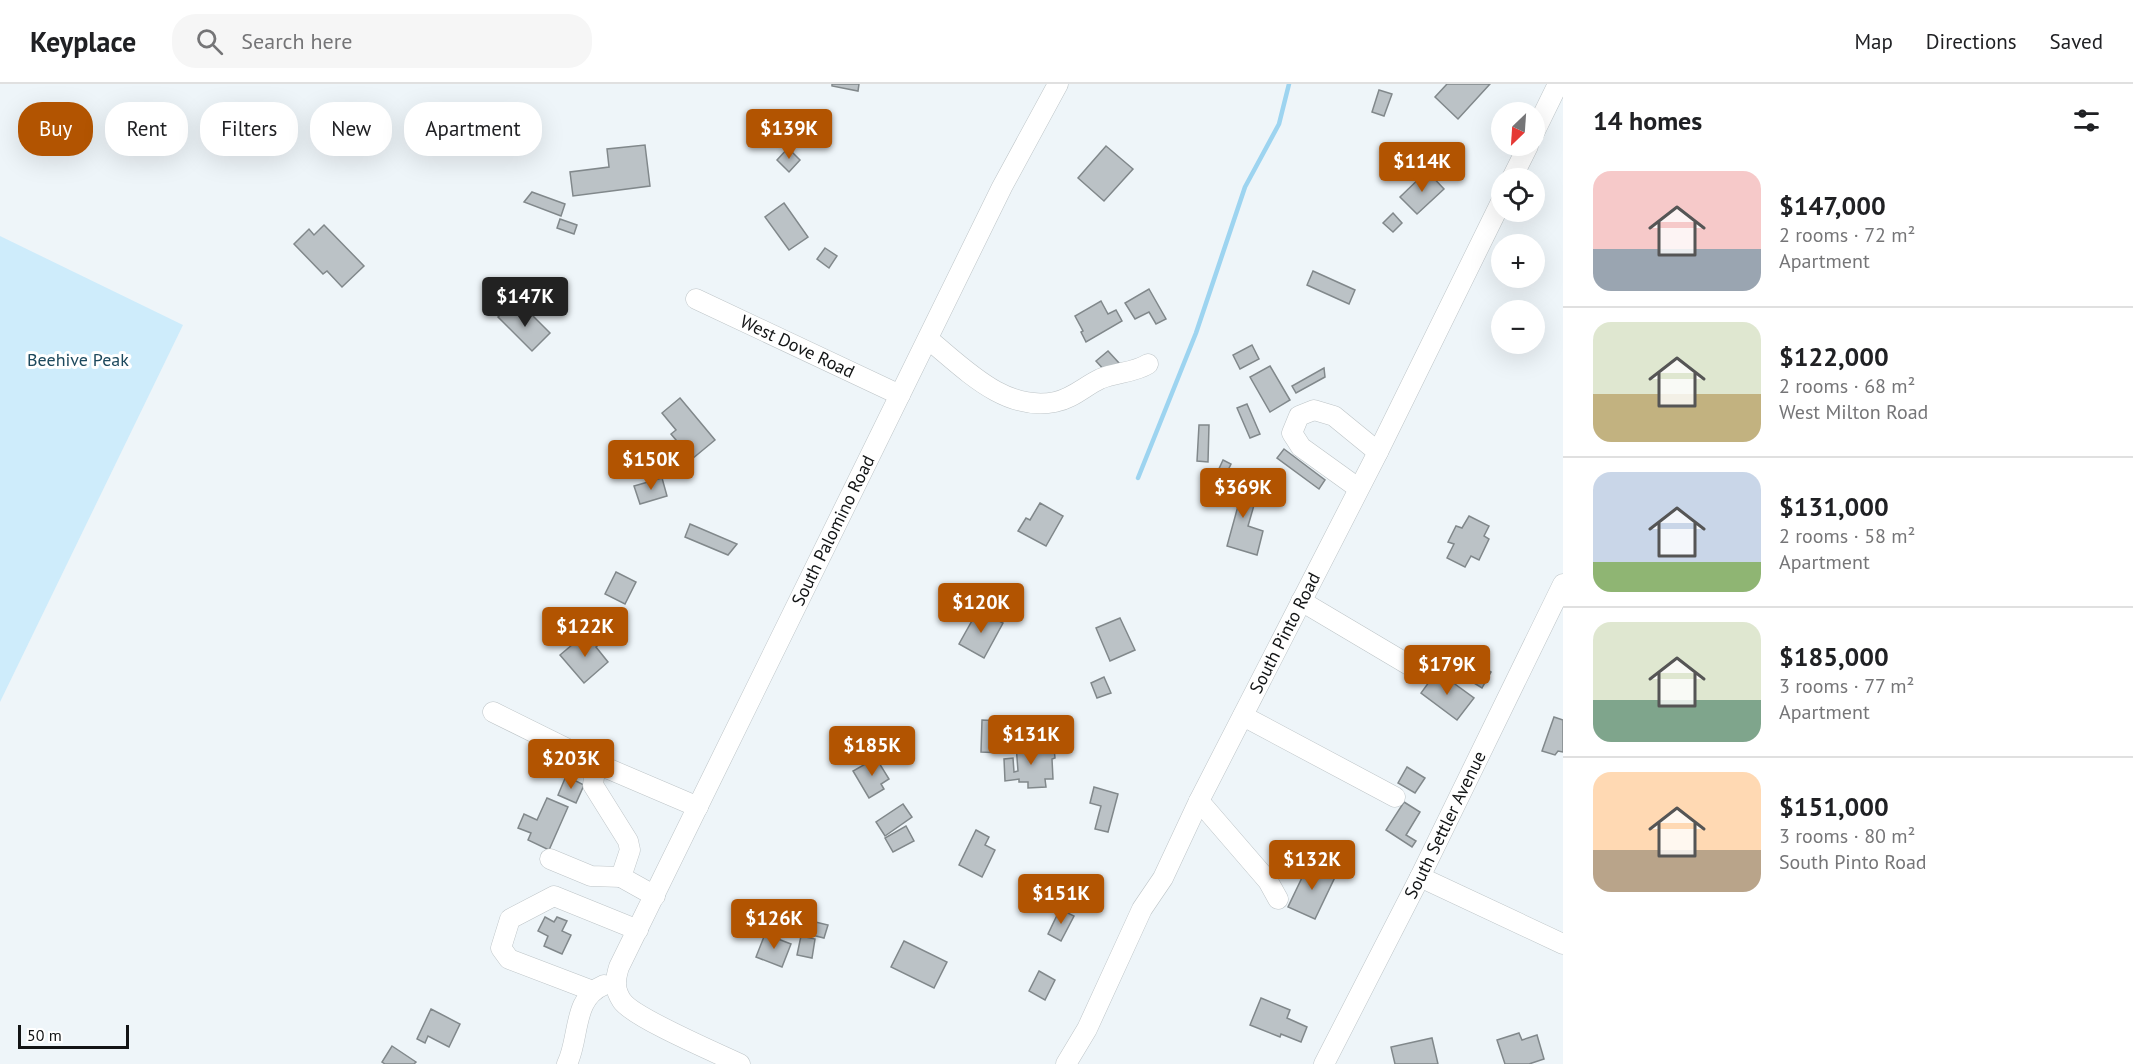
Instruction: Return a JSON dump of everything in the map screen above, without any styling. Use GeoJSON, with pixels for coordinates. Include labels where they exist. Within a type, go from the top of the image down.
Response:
{"type":"FeatureCollection","features":[{"type":"Feature","properties":{"kind":"street","name":"South Palomino Road"},"geometry":{"type":"LineString","coordinates":[[615,981],[619,967],[1002,187],[1058,84]]}},
{"type":"Feature","properties":{"kind":"street"},"geometry":{"type":"LineString","coordinates":[[1545,111],[1558,84]]}},
{"type":"Feature","properties":{"kind":"street","name":"South Pinto Road"},"geometry":{"type":"LineString","coordinates":[[1066,1064],[1087,1029],[1142,909],[1163,878],[1199,801],[1378,452],[1491,222]]}},
{"type":"Feature","properties":{"kind":"street","name":"West Dove Road"},"geometry":{"type":"LineString","coordinates":[[696,299],[900,395]]}},
{"type":"Feature","properties":{"kind":"street"},"geometry":{"type":"LineString","coordinates":[[928,339],[989,387],[1024,402],[1056,402],[1074,395],[1100,379],[1140,369],[1148,364]]}},
{"type":"Feature","properties":{"kind":"street"},"geometry":{"type":"LineString","coordinates":[[1358,488],[1301,447],[1292,434],[1299,416],[1314,410],[1334,416],[1378,452]]}},
{"type":"Feature","properties":{"kind":"street","name":"South Settler Avenue"},"geometry":{"type":"LineString","coordinates":[[1324,1064],[1420,877],[1563,584]]}},
{"type":"Feature","properties":{"kind":"street"},"geometry":{"type":"LineString","coordinates":[[1302,601],[1419,670]]}},
{"type":"Feature","properties":{"kind":"street"},"geometry":{"type":"LineString","coordinates":[[493,712],[602,766],[698,807]]}},
{"type":"Feature","properties":{"kind":"street"},"geometry":{"type":"LineString","coordinates":[[1243,716],[1395,797]]}},
{"type":"Feature","properties":{"kind":"street"},"geometry":{"type":"LineString","coordinates":[[602,766],[595,770],[592,785],[628,841],[630,850],[621,877]]}},
{"type":"Feature","properties":{"kind":"street"},"geometry":{"type":"LineString","coordinates":[[1199,801],[1268,881],[1278,899]]}},
{"type":"Feature","properties":{"kind":"street"},"geometry":{"type":"LineString","coordinates":[[550,859],[591,876],[621,877],[655,896]]}},
{"type":"Feature","properties":{"kind":"street"},"geometry":{"type":"LineString","coordinates":[[1420,877],[1563,944]]}},
{"type":"Feature","properties":{"kind":"street"},"geometry":{"type":"LineString","coordinates":[[593,991],[509,959],[501,948],[510,919],[554,896],[638,930]]}},
{"type":"Feature","properties":{"kind":"street"},"geometry":{"type":"LineString","coordinates":[[567,1064],[581,1009],[593,991],[615,981],[616,990],[624,1004],[639,1015],[740,1064]]}},
{"type":"Feature","properties":{"kind":"green space","name":"Beehive Peak"},"geometry":{"type":"Polygon","coordinates":[[[0,236],[183,325],[0,702],[0,236]]]}},
{"type":"Feature","properties":{"kind":"building"},"geometry":{"type":"Polygon","coordinates":[[[832,84],[859,84],[858,91],[832,86],[832,84]]]}},
{"type":"Feature","properties":{"kind":"building"},"geometry":{"type":"Polygon","coordinates":[[[1447,84],[1490,84],[1458,119],[1435,97],[1447,84]]]}},
{"type":"Feature","properties":{"kind":"building"},"geometry":{"type":"Polygon","coordinates":[[[1379,90],[1392,94],[1384,116],[1372,112],[1379,90]]]}},
{"type":"Feature","properties":{"kind":"building"},"geometry":{"type":"Polygon","coordinates":[[[798,118],[816,130],[808,142],[790,129],[798,118]]]}},
{"type":"Feature","properties":{"kind":"building"},"geometry":{"type":"Polygon","coordinates":[[[645,145],[650,186],[573,196],[570,172],[609,167],[607,149],[645,145]]]}},
{"type":"Feature","properties":{"kind":"building"},"geometry":{"type":"Polygon","coordinates":[[[1106,146],[1133,169],[1104,201],[1078,178],[1106,146]]]}},
{"type":"Feature","properties":{"kind":"building"},"geometry":{"type":"Polygon","coordinates":[[[788,148],[800,160],[789,172],[777,160],[788,148]]]}},
{"type":"Feature","properties":{"kind":"building"},"geometry":{"type":"Polygon","coordinates":[[[1427,171],[1444,189],[1417,214],[1400,197],[1427,171]]]}},
{"type":"Feature","properties":{"kind":"building"},"geometry":{"type":"Polygon","coordinates":[[[532,192],[565,204],[561,216],[524,202],[532,192]]]}},
{"type":"Feature","properties":{"kind":"building"},"geometry":{"type":"Polygon","coordinates":[[[784,203],[808,237],[789,250],[765,217],[784,203]]]}},
{"type":"Feature","properties":{"kind":"building"},"geometry":{"type":"Polygon","coordinates":[[[1393,213],[1402,223],[1393,232],[1383,223],[1393,213]]]}},
{"type":"Feature","properties":{"kind":"building"},"geometry":{"type":"Polygon","coordinates":[[[560,219],[577,225],[574,234],[557,228],[560,219]]]}},
{"type":"Feature","properties":{"kind":"building"},"geometry":{"type":"Polygon","coordinates":[[[324,225],[364,266],[342,287],[327,271],[323,274],[294,244],[309,229],[314,235],[324,225]]]}},
{"type":"Feature","properties":{"kind":"building"},"geometry":{"type":"Polygon","coordinates":[[[825,248],[837,256],[829,268],[817,259],[825,248]]]}},
{"type":"Feature","properties":{"kind":"building"},"geometry":{"type":"Polygon","coordinates":[[[1313,271],[1355,290],[1349,304],[1307,285],[1313,271]]]}},
{"type":"Feature","properties":{"kind":"building"},"geometry":{"type":"Polygon","coordinates":[[[1149,289],[1166,319],[1156,324],[1149,312],[1135,319],[1125,303],[1149,289]]]}},
{"type":"Feature","properties":{"kind":"building"},"geometry":{"type":"Polygon","coordinates":[[[1101,301],[1108,314],[1116,310],[1122,321],[1086,342],[1075,316],[1101,301]]]}},
{"type":"Feature","properties":{"kind":"building"},"geometry":{"type":"Polygon","coordinates":[[[509,307],[523,320],[530,313],[550,333],[532,351],[498,317],[509,307]]]}},
{"type":"Feature","properties":{"kind":"building"},"geometry":{"type":"Polygon","coordinates":[[[1252,345],[1259,359],[1240,369],[1233,355],[1252,345]]]}},
{"type":"Feature","properties":{"kind":"building"},"geometry":{"type":"Polygon","coordinates":[[[1108,351],[1119,363],[1107,373],[1096,361],[1108,351]]]}},
{"type":"Feature","properties":{"kind":"building"},"geometry":{"type":"Polygon","coordinates":[[[1270,366],[1290,400],[1270,412],[1250,377],[1270,366]]]}},
{"type":"Feature","properties":{"kind":"building"},"geometry":{"type":"Polygon","coordinates":[[[1324,368],[1325,377],[1296,393],[1292,386],[1324,368]]]}},
{"type":"Feature","properties":{"kind":"building"},"geometry":{"type":"Polygon","coordinates":[[[680,398],[715,440],[692,459],[671,434],[676,430],[662,413],[680,398]]]}},
{"type":"Feature","properties":{"kind":"building"},"geometry":{"type":"Polygon","coordinates":[[[1247,404],[1260,434],[1250,438],[1237,408],[1247,404]]]}},
{"type":"Feature","properties":{"kind":"building"},"geometry":{"type":"Polygon","coordinates":[[[1199,425],[1209,425],[1208,462],[1197,461],[1199,425]]]}},
{"type":"Feature","properties":{"kind":"building"},"geometry":{"type":"Polygon","coordinates":[[[1284,449],[1325,480],[1319,489],[1277,458],[1284,449]]]}},
{"type":"Feature","properties":{"kind":"building"},"geometry":{"type":"Polygon","coordinates":[[[1223,460],[1231,464],[1219,489],[1211,486],[1223,460]]]}},
{"type":"Feature","properties":{"kind":"building"},"geometry":{"type":"Polygon","coordinates":[[[662,478],[667,496],[640,504],[634,486],[662,478]]]}},
{"type":"Feature","properties":{"kind":"building"},"geometry":{"type":"Polygon","coordinates":[[[1243,484],[1259,488],[1248,526],[1263,531],[1257,555],[1227,546],[1238,506],[1217,500],[1221,486],[1240,492],[1243,484]]]}},
{"type":"Feature","properties":{"kind":"building"},"geometry":{"type":"Polygon","coordinates":[[[1040,503],[1063,516],[1046,546],[1018,531],[1026,518],[1030,520],[1040,503]]]}},
{"type":"Feature","properties":{"kind":"building"},"geometry":{"type":"Polygon","coordinates":[[[1469,516],[1489,526],[1484,536],[1489,539],[1479,560],[1471,556],[1465,567],[1447,558],[1454,544],[1448,542],[1456,526],[1462,528],[1469,516]]]}},
{"type":"Feature","properties":{"kind":"building"},"geometry":{"type":"Polygon","coordinates":[[[690,524],[737,544],[728,555],[685,537],[690,524]]]}},
{"type":"Feature","properties":{"kind":"building"},"geometry":{"type":"Polygon","coordinates":[[[616,572],[636,582],[625,604],[605,594],[616,572]]]}},
{"type":"Feature","properties":{"kind":"building"},"geometry":{"type":"Polygon","coordinates":[[[1006,593],[1014,600],[1000,618],[992,611],[1006,593]]]}},
{"type":"Feature","properties":{"kind":"building"},"geometry":{"type":"Polygon","coordinates":[[[978,610],[1003,623],[984,658],[959,644],[978,610]]]}},
{"type":"Feature","properties":{"kind":"building"},"geometry":{"type":"Polygon","coordinates":[[[1120,618],[1135,650],[1110,661],[1096,628],[1120,618]]]}},
{"type":"Feature","properties":{"kind":"building"},"geometry":{"type":"Polygon","coordinates":[[[596,635],[602,642],[596,647],[608,662],[584,683],[560,655],[579,639],[584,644],[596,635]]]}},
{"type":"Feature","properties":{"kind":"building"},"geometry":{"type":"Polygon","coordinates":[[[1474,661],[1491,672],[1482,688],[1464,677],[1474,661]]]}},
{"type":"Feature","properties":{"kind":"building"},"geometry":{"type":"Polygon","coordinates":[[[1437,671],[1474,698],[1457,720],[1421,693],[1437,671]]]}},
{"type":"Feature","properties":{"kind":"building"},"geometry":{"type":"Polygon","coordinates":[[[1104,677],[1111,693],[1097,698],[1091,683],[1104,677]]]}},
{"type":"Feature","properties":{"kind":"building"},"geometry":{"type":"Polygon","coordinates":[[[1554,717],[1563,720],[1563,752],[1558,751],[1555,755],[1542,751],[1554,717]]]}},
{"type":"Feature","properties":{"kind":"building"},"geometry":{"type":"Polygon","coordinates":[[[982,720],[1003,721],[1002,753],[981,752],[982,720]]]}},
{"type":"Feature","properties":{"kind":"building"},"geometry":{"type":"Polygon","coordinates":[[[1035,744],[1035,749],[1054,748],[1053,779],[1045,779],[1046,787],[1028,788],[1028,782],[1019,782],[1019,779],[1005,781],[1004,759],[1013,758],[1014,772],[1018,771],[1016,745],[1035,744]]]}},
{"type":"Feature","properties":{"kind":"building"},"geometry":{"type":"Polygon","coordinates":[[[876,758],[889,779],[881,784],[884,789],[869,798],[853,771],[876,758]]]}},
{"type":"Feature","properties":{"kind":"building"},"geometry":{"type":"Polygon","coordinates":[[[1407,767],[1425,778],[1415,793],[1398,783],[1407,767]]]}},
{"type":"Feature","properties":{"kind":"building"},"geometry":{"type":"Polygon","coordinates":[[[566,776],[584,785],[576,803],[558,795],[566,776]]]}},
{"type":"Feature","properties":{"kind":"building"},"geometry":{"type":"Polygon","coordinates":[[[1094,787],[1118,794],[1108,832],[1095,829],[1101,806],[1090,803],[1094,787]]]}},
{"type":"Feature","properties":{"kind":"building"},"geometry":{"type":"Polygon","coordinates":[[[547,798],[568,807],[549,850],[528,840],[531,833],[518,828],[524,814],[537,820],[547,798]]]}},
{"type":"Feature","properties":{"kind":"building"},"geometry":{"type":"Polygon","coordinates":[[[1404,802],[1420,812],[1406,835],[1416,841],[1412,847],[1386,830],[1404,802]]]}},
{"type":"Feature","properties":{"kind":"building"},"geometry":{"type":"Polygon","coordinates":[[[903,804],[912,817],[885,836],[876,822],[903,804]]]}},
{"type":"Feature","properties":{"kind":"building"},"geometry":{"type":"Polygon","coordinates":[[[906,826],[914,841],[893,852],[885,838],[906,826]]]}},
{"type":"Feature","properties":{"kind":"building"},"geometry":{"type":"Polygon","coordinates":[[[976,830],[989,837],[985,845],[995,850],[982,877],[959,865],[976,830]]]}},
{"type":"Feature","properties":{"kind":"building"},"geometry":{"type":"Polygon","coordinates":[[[1309,863],[1336,875],[1315,919],[1288,907],[1309,863]]]}},
{"type":"Feature","properties":{"kind":"building"},"geometry":{"type":"Polygon","coordinates":[[[1060,909],[1074,916],[1061,941],[1048,934],[1060,909]]]}},
{"type":"Feature","properties":{"kind":"building"},"geometry":{"type":"Polygon","coordinates":[[[545,917],[554,922],[557,917],[567,921],[562,931],[571,935],[562,954],[544,946],[548,936],[538,931],[545,917]]]}},
{"type":"Feature","properties":{"kind":"building"},"geometry":{"type":"Polygon","coordinates":[[[799,918],[828,925],[824,938],[796,931],[799,918]]]}},
{"type":"Feature","properties":{"kind":"building"},"geometry":{"type":"Polygon","coordinates":[[[765,934],[791,944],[782,967],[756,957],[765,934]]]}},
{"type":"Feature","properties":{"kind":"building"},"geometry":{"type":"Polygon","coordinates":[[[801,936],[815,939],[812,958],[797,955],[801,936]]]}},
{"type":"Feature","properties":{"kind":"building"},"geometry":{"type":"Polygon","coordinates":[[[904,941],[947,962],[934,988],[891,967],[904,941]]]}},
{"type":"Feature","properties":{"kind":"building"},"geometry":{"type":"Polygon","coordinates":[[[1039,971],[1055,980],[1045,1000],[1029,991],[1039,971]]]}},
{"type":"Feature","properties":{"kind":"building"},"geometry":{"type":"Polygon","coordinates":[[[1261,998],[1290,1010],[1287,1018],[1307,1027],[1301,1042],[1281,1034],[1280,1037],[1250,1025],[1261,998]]]}},
{"type":"Feature","properties":{"kind":"building"},"geometry":{"type":"Polygon","coordinates":[[[431,1009],[460,1024],[449,1047],[428,1036],[425,1043],[417,1039],[431,1009]]]}},
{"type":"Feature","properties":{"kind":"building"},"geometry":{"type":"Polygon","coordinates":[[[1519,1033],[1522,1040],[1537,1035],[1544,1059],[1529,1064],[1505,1064],[1497,1040],[1519,1033]]]}},
{"type":"Feature","properties":{"kind":"building"},"geometry":{"type":"Polygon","coordinates":[[[1432,1038],[1438,1064],[1395,1064],[1391,1047],[1432,1038]]]}},
{"type":"Feature","properties":{"kind":"building"},"geometry":{"type":"Polygon","coordinates":[[[392,1046],[416,1062],[414,1064],[385,1064],[382,1062],[392,1046]]]}},
{"type":"Feature","properties":{"kind":"waterway"},"geometry":{"type":"LineString","coordinates":[[1138,478],[1196,333],[1245,187],[1279,124],[1289,84]]}}]}
